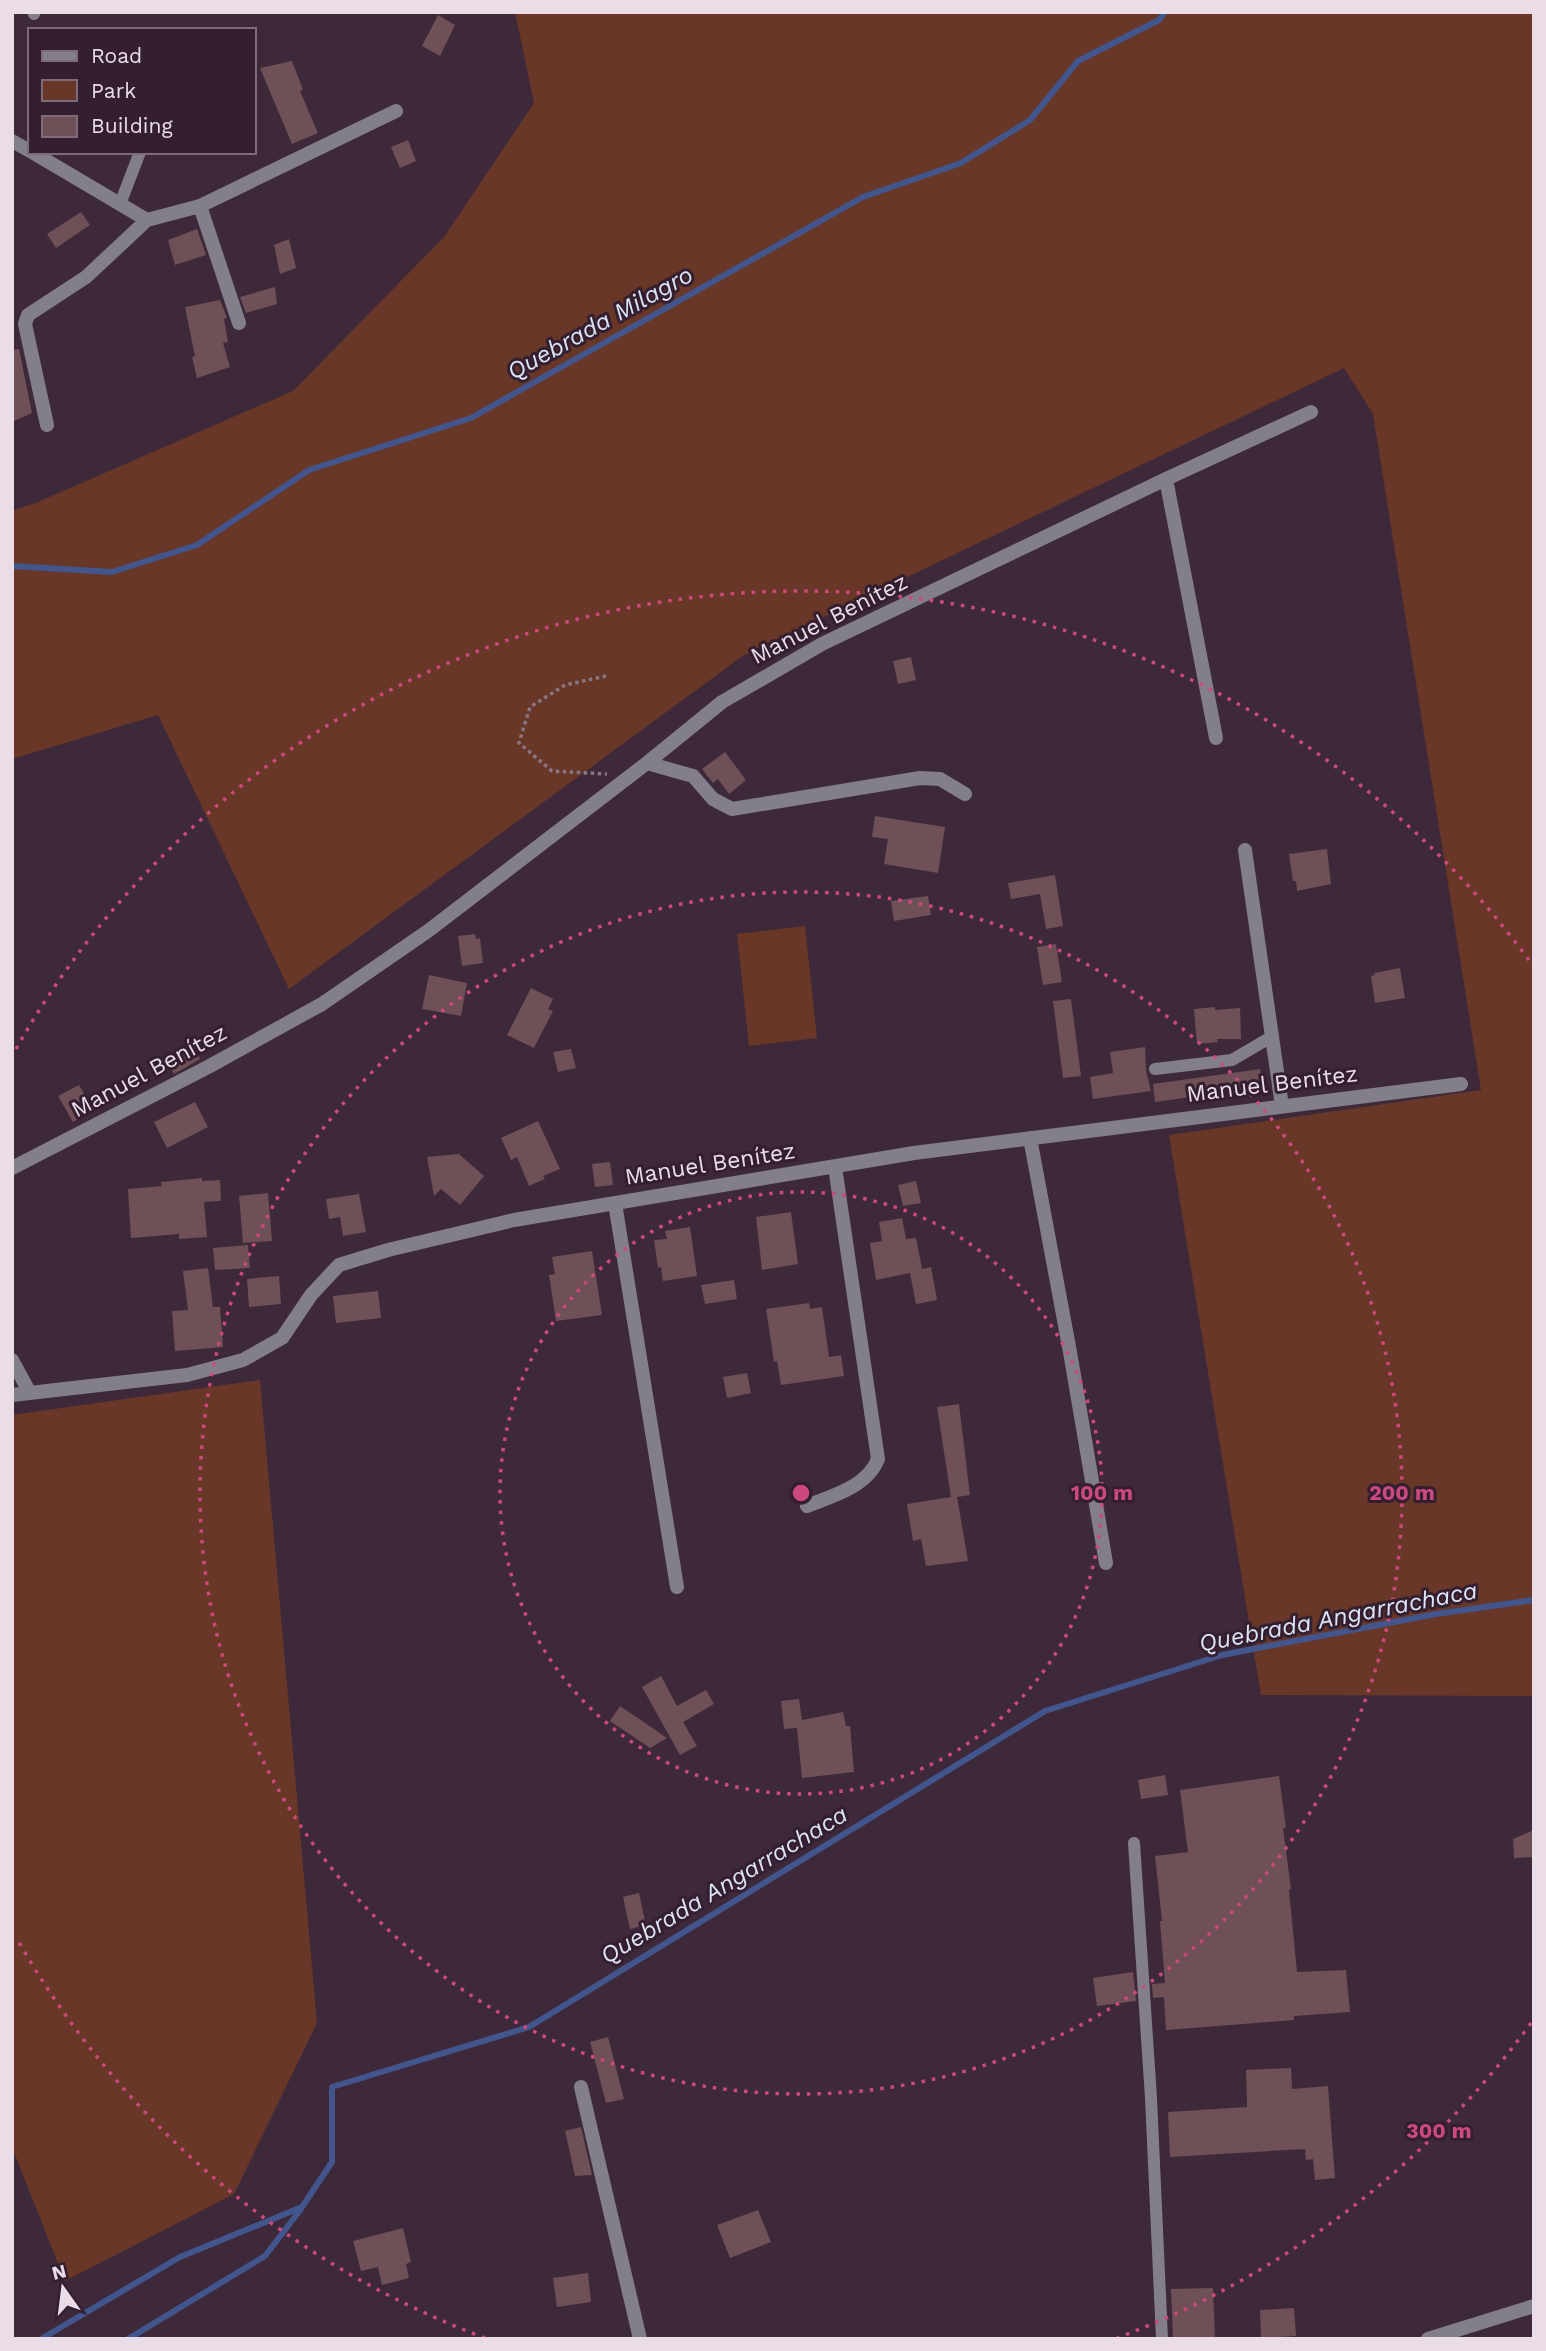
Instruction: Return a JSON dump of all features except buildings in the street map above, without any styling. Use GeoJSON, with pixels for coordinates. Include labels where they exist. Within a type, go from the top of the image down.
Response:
{"type":"FeatureCollection","features":[{"type":"Feature","properties":{"kind":"street"},"geometry":{"type":"LineString","coordinates":[[47,425],[25,324],[28,315],[86,278],[147,220],[200,206],[396,111]]}},
{"type":"Feature","properties":{"kind":"street"},"geometry":{"type":"LineString","coordinates":[[12,141],[28,150]]}},
{"type":"Feature","properties":{"kind":"street"},"geometry":{"type":"LineString","coordinates":[[34,154],[147,220]]}},
{"type":"Feature","properties":{"kind":"street"},"geometry":{"type":"LineString","coordinates":[[200,206],[239,323]]}},
{"type":"Feature","properties":{"kind":"street","name":"Manuel Benítez"},"geometry":{"type":"LineString","coordinates":[[12,1168],[208,1067],[322,1004],[428,931],[722,702],[822,644],[1311,412]]}},
{"type":"Feature","properties":{"kind":"street"},"geometry":{"type":"LineString","coordinates":[[1166,479],[1216,738]]}},
{"type":"Feature","properties":{"kind":"street"},"geometry":{"type":"LineString","coordinates":[[647,763],[693,776],[713,799],[732,810],[920,778],[940,779],[965,794]]}},
{"type":"Feature","properties":{"kind":"street"},"geometry":{"type":"LineString","coordinates":[[1245,850],[1282,1106]]}},
{"type":"Feature","properties":{"kind":"street","name":"Manuel Benítez"},"geometry":{"type":"LineString","coordinates":[[12,1395],[187,1375],[243,1360],[282,1338],[311,1295],[339,1265],[388,1250],[514,1220],[1030,1138],[1461,1084]]}},
{"type":"Feature","properties":{"kind":"street"},"geometry":{"type":"LineString","coordinates":[[1030,1138],[1106,1563]]}},
{"type":"Feature","properties":{"kind":"street"},"geometry":{"type":"LineString","coordinates":[[807,1506],[865,1479],[874,1470],[878,1460],[835,1167]]}},
{"type":"Feature","properties":{"kind":"street"},"geometry":{"type":"LineString","coordinates":[[615,1203],[677,1587]]}},
{"type":"Feature","properties":{"kind":"street"},"geometry":{"type":"LineString","coordinates":[[12,1360],[30,1393]]}},
{"type":"Feature","properties":{"kind":"street"},"geometry":{"type":"LineString","coordinates":[[581,2087],[640,2339]]}},
{"type":"Feature","properties":{"kind":"street"},"geometry":{"type":"LineString","coordinates":[[1429,2339],[1534,2306]]}},
{"type":"Feature","properties":{"kind":"lane"},"geometry":{"type":"LineString","coordinates":[[120,204],[139,154]]}},
{"type":"Feature","properties":{"kind":"lane"},"geometry":{"type":"LineString","coordinates":[[1155,1069],[1232,1060],[1273,1036]]}},
{"type":"Feature","properties":{"kind":"lane"},"geometry":{"type":"LineString","coordinates":[[1134,1843],[1151,2098],[1162,2339]]}},
{"type":"Feature","properties":{"kind":"path"},"geometry":{"type":"LineString","coordinates":[[606,676],[565,685],[530,708],[519,743],[552,771],[606,774],[617,771]]}},
{"type":"Feature","properties":{"kind":"green space"},"geometry":{"type":"Polygon","coordinates":[[[515,12],[1534,12],[1534,1696],[1261,1695],[1169,1135],[1481,1090],[1373,414],[1344,368],[744,655],[289,989],[158,715],[12,759],[12,511],[293,391],[444,237],[534,103],[515,12]]]}},
{"type":"Feature","properties":{"kind":"green space"},"geometry":{"type":"Polygon","coordinates":[[[805,926],[817,1038],[749,1046],[737,934],[805,926]]]}},
{"type":"Feature","properties":{"kind":"green space"},"geometry":{"type":"Polygon","coordinates":[[[260,1380],[317,2023],[234,2194],[65,2281],[12,2147],[12,1415],[260,1380]]]}},
{"type":"Feature","properties":{"kind":"waterway","name":"Quebrada Milagro"},"geometry":{"type":"LineString","coordinates":[[12,566],[112,572],[197,545],[309,470],[471,418],[863,197],[961,163],[1030,120],[1078,61],[1159,20],[1165,12]]}},
{"type":"Feature","properties":{"kind":"waterway","name":"Quebrada Angarrachaca"},"geometry":{"type":"LineString","coordinates":[[41,2339],[180,2257],[302,2207],[332,2162],[332,2087],[529,2027],[1045,1711],[1222,1655],[1436,1614],[1534,1600]]}},
{"type":"Feature","properties":{"kind":"waterway"},"geometry":{"type":"LineString","coordinates":[[128,2339],[265,2256],[301,2209]]}}]}
